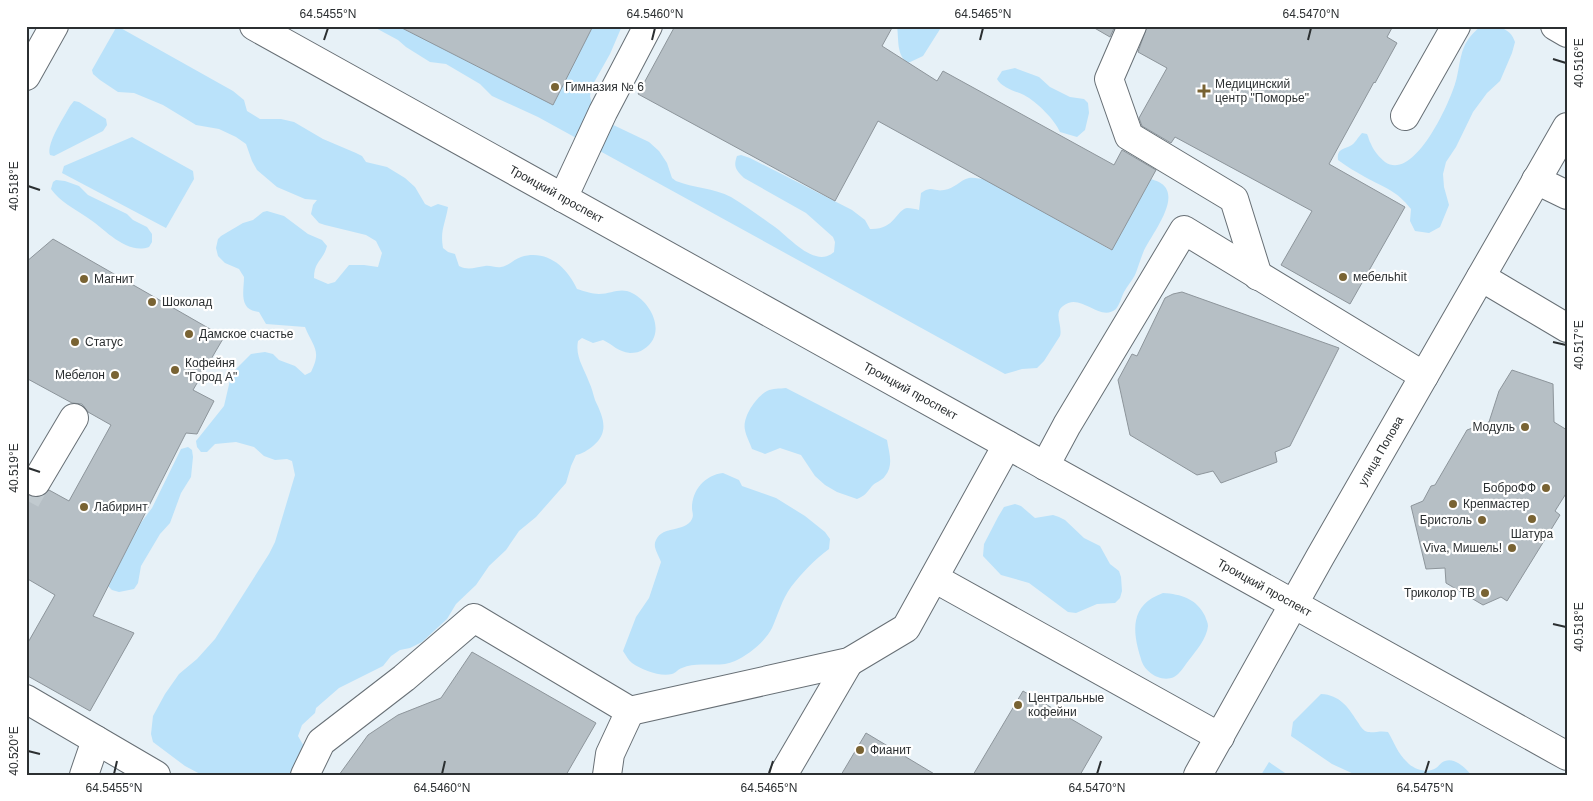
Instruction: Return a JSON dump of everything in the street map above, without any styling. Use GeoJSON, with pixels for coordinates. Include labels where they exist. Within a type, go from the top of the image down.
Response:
{"type":"FeatureCollection","features":[{"type":"Feature","properties":{"kind":"main road"},"geometry":{"type":"LineString","coordinates":[[26,76],[34,46],[54,26]]}},
{"type":"Feature","properties":{"kind":"main road","name":"Троицкий проспект"},"geometry":{"type":"LineString","coordinates":[[254,26],[1567,756]]}},
{"type":"Feature","properties":{"kind":"main road"},"geometry":{"type":"LineString","coordinates":[[563,198],[603,112],[648,26]]}},
{"type":"Feature","properties":{"kind":"main road"},"geometry":{"type":"LineString","coordinates":[[1132,26],[1109,79],[1129,136],[1234,199],[1258,276]]}},
{"type":"Feature","properties":{"kind":"main road"},"geometry":{"type":"LineString","coordinates":[[1405,116],[1456,26]]}},
{"type":"Feature","properties":{"kind":"main road"},"geometry":{"type":"LineString","coordinates":[[1554,26],[1567,33]]}},
{"type":"Feature","properties":{"kind":"main road","name":"улица Попова"},"geometry":{"type":"LineString","coordinates":[[1198,775],[1567,127]]}},
{"type":"Feature","properties":{"kind":"main road"},"geometry":{"type":"LineString","coordinates":[[1536,180],[1567,195]]}},
{"type":"Feature","properties":{"kind":"main road"},"geometry":{"type":"LineString","coordinates":[[1045,466],[1067,425],[1184,230],[1424,376]]}},
{"type":"Feature","properties":{"kind":"main road"},"geometry":{"type":"LineString","coordinates":[[1481,277],[1567,328]]}},
{"type":"Feature","properties":{"kind":"main road"},"geometry":{"type":"LineString","coordinates":[[36,482],[74,418]]}},
{"type":"Feature","properties":{"kind":"main road"},"geometry":{"type":"LineString","coordinates":[[305,775],[321,742],[404,678],[474,618],[630,711],[849,662],[906,628],[1007,445]]}},
{"type":"Feature","properties":{"kind":"main road"},"geometry":{"type":"LineString","coordinates":[[934,578],[1220,738]]}},
{"type":"Feature","properties":{"kind":"main road"},"geometry":{"type":"LineString","coordinates":[[783,775],[849,662]]}},
{"type":"Feature","properties":{"kind":"main road"},"geometry":{"type":"LineString","coordinates":[[26,699],[156,775]]}},
{"type":"Feature","properties":{"kind":"main road"},"geometry":{"type":"LineString","coordinates":[[607,775],[610,754],[630,711]]}},
{"type":"Feature","properties":{"kind":"main road"},"geometry":{"type":"LineString","coordinates":[[84,775],[96,740]]}},
{"type":"Feature","properties":{"kind":"shaded area"},"geometry":{"type":"Polygon","coordinates":[[[117,26],[233,91],[244,100],[247,111],[260,119],[281,119],[294,122],[323,139],[362,156],[366,162],[387,167],[405,178],[415,187],[425,204],[431,207],[438,204],[448,207],[442,232],[443,248],[455,254],[459,266],[469,268],[501,267],[516,259],[530,255],[548,258],[562,267],[577,289],[596,294],[628,291],[646,304],[654,319],[655,335],[651,343],[637,352],[622,351],[603,340],[593,343],[582,338],[578,341],[579,357],[602,418],[602,435],[593,446],[576,455],[566,483],[536,517],[519,531],[506,550],[489,566],[476,585],[456,604],[447,619],[422,642],[410,648],[400,650],[391,656],[383,666],[339,688],[316,708],[315,713],[302,725],[298,736],[309,755],[307,775],[202,775],[185,766],[153,742],[151,734],[153,716],[165,694],[179,674],[197,659],[215,639],[269,554],[275,542],[295,475],[292,461],[287,459],[275,460],[264,456],[254,447],[236,442],[215,444],[207,452],[201,452],[197,447],[196,441],[224,406],[231,376],[251,354],[265,352],[273,354],[279,360],[295,366],[305,375],[311,372],[316,358],[315,349],[305,327],[266,324],[259,312],[248,308],[243,294],[244,277],[239,269],[225,263],[218,256],[216,248],[218,239],[221,236],[267,211],[284,216],[308,234],[322,240],[327,246],[315,268],[314,278],[328,284],[335,282],[349,265],[378,267],[382,253],[376,241],[366,235],[319,223],[311,214],[313,205],[317,200],[305,199],[277,187],[257,170],[246,144],[236,137],[219,129],[196,125],[163,105],[134,93],[118,92],[100,80],[93,74],[92,70],[117,26]]]}},
{"type":"Feature","properties":{"kind":"shaded area"},"geometry":{"type":"Polygon","coordinates":[[[372,26],[622,26],[610,54],[592,86],[590,96],[593,108],[607,122],[649,142],[659,151],[667,163],[672,178],[676,181],[731,197],[775,227],[803,250],[819,257],[827,256],[834,252],[835,242],[833,237],[806,213],[744,178],[736,168],[737,156],[741,155],[750,158],[852,210],[865,220],[870,229],[885,226],[907,208],[919,210],[921,193],[931,189],[948,189],[969,178],[985,179],[1111,250],[1148,185],[1143,178],[1159,182],[1166,189],[1168,199],[1166,210],[1147,244],[1135,275],[1116,309],[1110,312],[1103,312],[1076,302],[1070,302],[1063,306],[1058,316],[1060,336],[1044,361],[1037,368],[1022,369],[1005,374],[538,117],[492,96],[480,84],[446,64],[430,62],[398,40],[372,26]]]}},
{"type":"Feature","properties":{"kind":"shaded area"},"geometry":{"type":"Polygon","coordinates":[[[897,26],[942,26],[923,56],[908,63],[901,56],[897,26]]]}},
{"type":"Feature","properties":{"kind":"shaded area"},"geometry":{"type":"Polygon","coordinates":[[[1481,26],[1497,27],[1510,33],[1515,42],[1512,53],[1500,81],[1487,93],[1473,112],[1456,147],[1446,162],[1443,174],[1449,205],[1440,227],[1429,233],[1415,231],[1410,221],[1411,209],[1406,203],[1390,190],[1338,160],[1338,154],[1341,150],[1353,144],[1362,133],[1367,134],[1373,149],[1385,162],[1396,165],[1407,161],[1429,138],[1438,123],[1455,84],[1461,56],[1466,44],[1481,26]]]}},
{"type":"Feature","properties":{"kind":"shaded area"},"geometry":{"type":"Polygon","coordinates":[[[1015,68],[1039,77],[1050,87],[1070,97],[1084,99],[1088,103],[1089,113],[1085,130],[1077,137],[1060,132],[1050,117],[1034,102],[999,82],[997,79],[1002,71],[1015,68]]]}},
{"type":"Feature","properties":{"kind":"shaded area"},"geometry":{"type":"Polygon","coordinates":[[[74,101],[79,102],[106,119],[107,125],[103,131],[54,156],[50,155],[49,150],[53,138],[74,101]]]}},
{"type":"Feature","properties":{"kind":"shaded area"},"geometry":{"type":"Polygon","coordinates":[[[132,137],[193,171],[194,179],[166,228],[62,173],[64,166],[132,137]]]}},
{"type":"Feature","properties":{"kind":"shaded area"},"geometry":{"type":"Polygon","coordinates":[[[56,180],[79,186],[88,195],[127,214],[133,220],[147,227],[152,234],[152,242],[149,247],[140,249],[116,240],[59,198],[51,189],[53,182],[56,180]]]}},
{"type":"Feature","properties":{"kind":"shaded area"},"geometry":{"type":"Polygon","coordinates":[[[786,388],[887,440],[890,463],[884,478],[857,499],[837,492],[825,485],[815,476],[801,455],[780,448],[765,454],[752,449],[745,425],[751,408],[758,398],[767,391],[786,388]]]}},
{"type":"Feature","properties":{"kind":"shaded area"},"geometry":{"type":"Polygon","coordinates":[[[188,447],[192,450],[193,457],[191,477],[181,493],[170,523],[160,534],[141,566],[138,583],[134,589],[119,592],[112,590],[106,584],[137,528],[152,508],[181,449],[188,447]]]}},
{"type":"Feature","properties":{"kind":"shaded area"},"geometry":{"type":"Polygon","coordinates":[[[723,473],[739,480],[742,486],[776,498],[805,516],[825,532],[830,539],[829,549],[809,566],[791,587],[772,628],[756,648],[735,661],[728,663],[688,666],[672,674],[657,674],[632,663],[623,651],[636,617],[649,598],[661,562],[655,548],[655,543],[659,535],[664,532],[689,523],[693,518],[694,495],[701,484],[716,474],[723,473]]]}},
{"type":"Feature","properties":{"kind":"shaded area"},"geometry":{"type":"Polygon","coordinates":[[[1015,504],[1021,506],[1035,518],[1053,515],[1059,517],[1065,520],[1084,538],[1100,546],[1110,564],[1119,571],[1122,591],[1120,598],[1115,603],[1097,604],[1076,613],[1068,612],[1029,583],[1001,575],[983,556],[984,544],[1004,507],[1015,504]]]}},
{"type":"Feature","properties":{"kind":"shaded area"},"geometry":{"type":"Polygon","coordinates":[[[1163,593],[1188,598],[1198,605],[1205,616],[1208,626],[1203,640],[1195,653],[1178,674],[1164,679],[1149,672],[1143,664],[1135,629],[1136,620],[1144,604],[1163,593]]]}},
{"type":"Feature","properties":{"kind":"shaded area"},"geometry":{"type":"Polygon","coordinates":[[[1321,694],[1338,699],[1343,703],[1365,731],[1388,732],[1401,755],[1413,767],[1429,771],[1448,760],[1463,766],[1471,775],[1356,775],[1332,764],[1291,736],[1293,722],[1321,694]]]}},
{"type":"Feature","properties":{"kind":"shaded area"},"geometry":{"type":"Polygon","coordinates":[[[1269,762],[1288,775],[1261,775],[1269,762]]]}},
{"type":"Feature","properties":{"kind":"building"},"geometry":{"type":"Polygon","coordinates":[[[398,26],[593,26],[553,105],[398,26]]]}},
{"type":"Feature","properties":{"kind":"building"},"geometry":{"type":"Polygon","coordinates":[[[675,26],[893,26],[882,46],[937,81],[943,71],[1114,165],[1122,150],[1156,170],[1112,250],[878,121],[835,201],[638,94],[675,26]]]}},
{"type":"Feature","properties":{"kind":"building"},"geometry":{"type":"Polygon","coordinates":[[[1091,26],[1115,26],[1110,37],[1091,26]]]}},
{"type":"Feature","properties":{"kind":"building"},"geometry":{"type":"Polygon","coordinates":[[[1147,26],[1393,26],[1387,37],[1397,43],[1329,164],[1405,207],[1350,304],[1281,265],[1312,211],[1175,137],[1171,143],[1142,126],[1139,118],[1167,68],[1138,52],[1147,26]]]}},
{"type":"Feature","properties":{"kind":"building"},"geometry":{"type":"Polygon","coordinates":[[[53,239],[224,337],[193,390],[214,401],[197,434],[186,433],[93,616],[134,633],[90,711],[26,675],[26,646],[55,595],[26,578],[26,494],[36,498],[44,495],[49,490],[69,501],[111,425],[88,412],[82,404],[72,403],[26,378],[26,262],[53,239]]]}},
{"type":"Feature","properties":{"kind":"building"},"geometry":{"type":"Polygon","coordinates":[[[1182,292],[1339,348],[1290,446],[1275,452],[1277,462],[1221,483],[1213,471],[1197,475],[1130,435],[1118,380],[1132,354],[1137,356],[1165,298],[1182,292]]]}},
{"type":"Feature","properties":{"kind":"building"},"geometry":{"type":"Polygon","coordinates":[[[1512,370],[1553,384],[1554,422],[1567,430],[1567,492],[1555,511],[1560,515],[1507,601],[1501,597],[1483,605],[1446,583],[1445,568],[1426,569],[1411,506],[1423,501],[1431,486],[1435,485],[1467,430],[1489,422],[1499,391],[1512,370]]]}},
{"type":"Feature","properties":{"kind":"building"},"geometry":{"type":"Polygon","coordinates":[[[472,652],[596,723],[566,775],[339,775],[368,735],[398,715],[441,698],[472,652]]]}},
{"type":"Feature","properties":{"kind":"building"},"geometry":{"type":"Polygon","coordinates":[[[1023,691],[1102,737],[1080,775],[973,775],[1023,691]]]}},
{"type":"Feature","properties":{"kind":"building"},"geometry":{"type":"Polygon","coordinates":[[[866,733],[936,775],[841,775],[866,733]]]}},
{"type":"Feature","properties":{"kind":"tunnel"},"geometry":{"type":"LineString","coordinates":[[26,500],[36,482]]}},
{"type":"Feature","properties":{"kind":"place","name":"Гимназия № 6"},"geometry":{"type":"Point","coordinates":[555,87]}},
{"type":"Feature","properties":{"kind":"place","name":"Медицинский центр \"Поморье\""},"geometry":{"type":"Point","coordinates":[1204,91]}},
{"type":"Feature","properties":{"kind":"place","name":"мебельhit"},"geometry":{"type":"Point","coordinates":[1343,277]}},
{"type":"Feature","properties":{"kind":"place","name":"Магнит"},"geometry":{"type":"Point","coordinates":[84,279]}},
{"type":"Feature","properties":{"kind":"place","name":"Шоколад"},"geometry":{"type":"Point","coordinates":[152,302]}},
{"type":"Feature","properties":{"kind":"place","name":"Дамское счастье"},"geometry":{"type":"Point","coordinates":[189,334]}},
{"type":"Feature","properties":{"kind":"place","name":"Статус"},"geometry":{"type":"Point","coordinates":[75,342]}},
{"type":"Feature","properties":{"kind":"place","name":"Кофейня \"Город А\""},"geometry":{"type":"Point","coordinates":[175,370]}},
{"type":"Feature","properties":{"kind":"place","name":"Мебелон"},"geometry":{"type":"Point","coordinates":[115,375]}},
{"type":"Feature","properties":{"kind":"place","name":"Модуль"},"geometry":{"type":"Point","coordinates":[1525,427]}},
{"type":"Feature","properties":{"kind":"place","name":"БоброФФ"},"geometry":{"type":"Point","coordinates":[1546,488]}},
{"type":"Feature","properties":{"kind":"place","name":"Крепмастер"},"geometry":{"type":"Point","coordinates":[1453,504]}},
{"type":"Feature","properties":{"kind":"place","name":"Лабиринт"},"geometry":{"type":"Point","coordinates":[84,507]}},
{"type":"Feature","properties":{"kind":"place","name":"Шатура"},"geometry":{"type":"Point","coordinates":[1532,519]}},
{"type":"Feature","properties":{"kind":"place","name":"Бристоль"},"geometry":{"type":"Point","coordinates":[1482,520]}},
{"type":"Feature","properties":{"kind":"place","name":"Viva, Мишель!"},"geometry":{"type":"Point","coordinates":[1512,548]}},
{"type":"Feature","properties":{"kind":"place","name":"Триколор ТВ"},"geometry":{"type":"Point","coordinates":[1485,593]}},
{"type":"Feature","properties":{"kind":"place","name":"Центральные кофейни"},"geometry":{"type":"Point","coordinates":[1018,705]}},
{"type":"Feature","properties":{"kind":"place","name":"Фианит"},"geometry":{"type":"Point","coordinates":[860,750]}}]}
